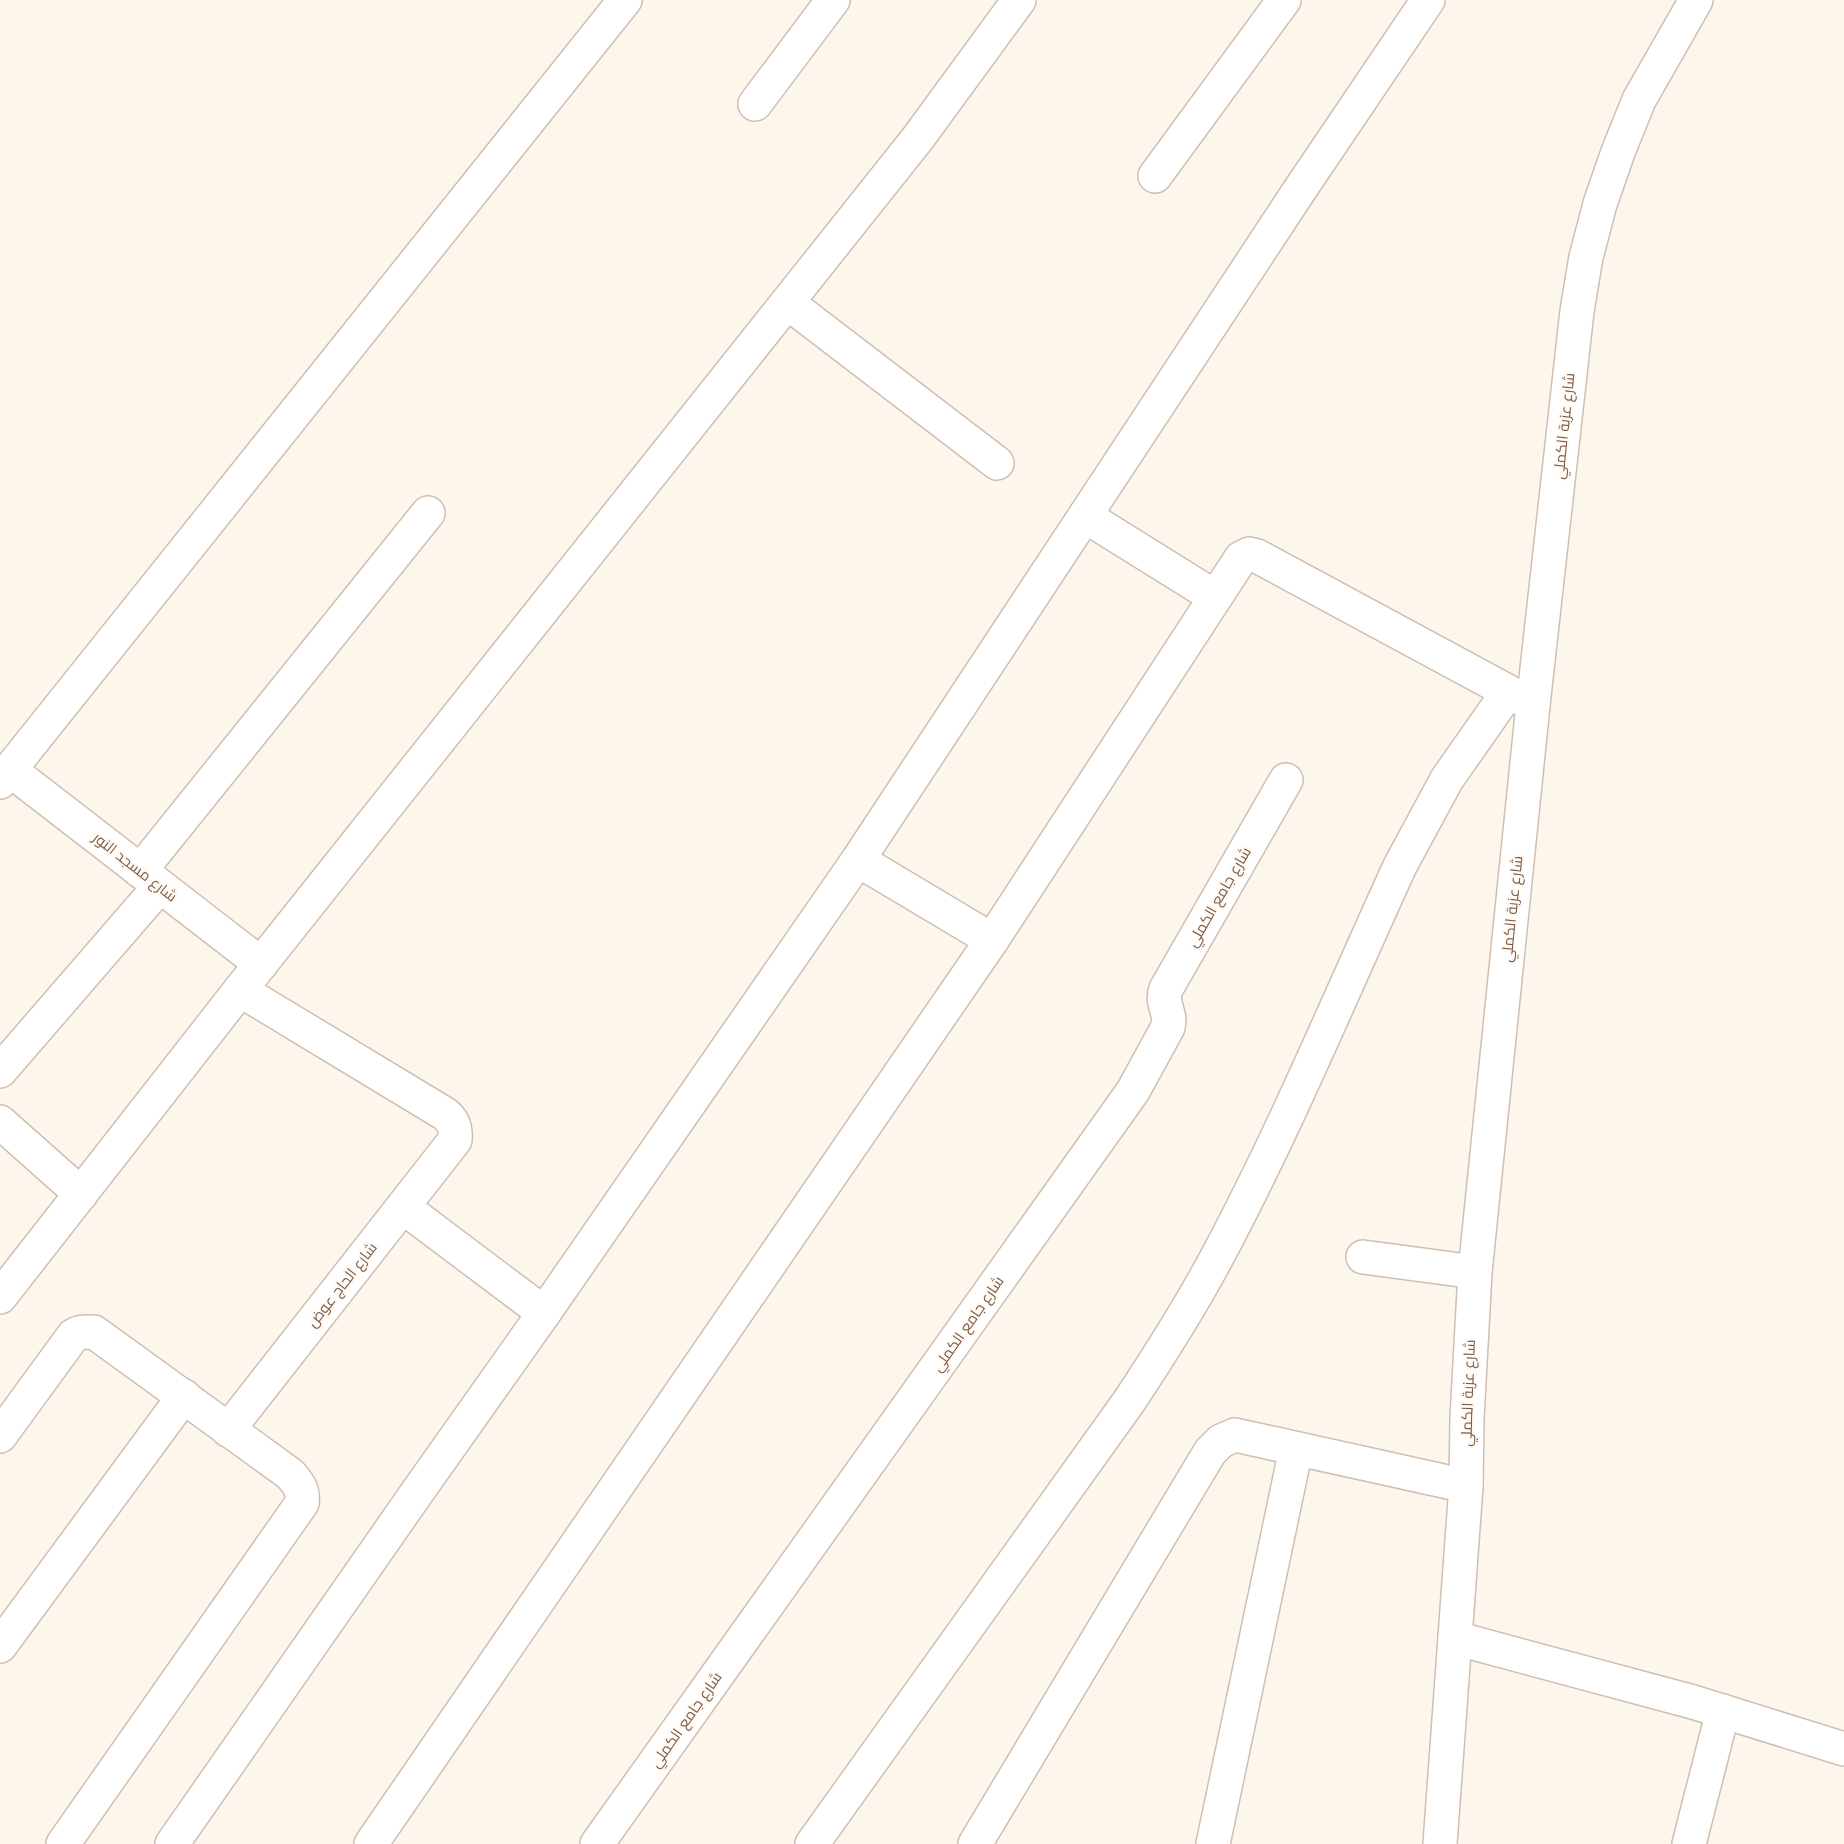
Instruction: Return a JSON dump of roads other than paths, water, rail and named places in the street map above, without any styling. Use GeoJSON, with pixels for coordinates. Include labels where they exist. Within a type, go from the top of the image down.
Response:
{"type":"FeatureCollection","features":[{"type":"Feature","properties":{"kind":"street"},"geometry":{"type":"LineString","coordinates":[[5,776],[626,0]]}},
{"type":"Feature","properties":{"kind":"street"},"geometry":{"type":"LineString","coordinates":[[755,104],[833,0]]}},
{"type":"Feature","properties":{"kind":"street"},"geometry":{"type":"LineString","coordinates":[[0,1297],[240,990],[918,138],[1019,0]]}},
{"type":"Feature","properties":{"kind":"street"},"geometry":{"type":"LineString","coordinates":[[1155,176],[1284,0]]}},
{"type":"Feature","properties":{"kind":"street"},"geometry":{"type":"LineString","coordinates":[[172,1844],[858,860],[1301,188],[1428,0]]}},
{"type":"Feature","properties":{"kind":"street","name":"شارع عزبة الكملي"},"geometry":{"type":"LineString","coordinates":[[1440,1844],[1466,1486],[1467,1418],[1475,1272],[1520,698],[1586,257],[1600,204],[1639,100],[1696,0]]}},
{"type":"Feature","properties":{"kind":"street"},"geometry":{"type":"LineString","coordinates":[[788,303],[997,463]]}},
{"type":"Feature","properties":{"kind":"street"},"geometry":{"type":"LineString","coordinates":[[0,1071],[428,513]]}},
{"type":"Feature","properties":{"kind":"street"},"geometry":{"type":"LineString","coordinates":[[1085,516],[1215,597]]}},
{"type":"Feature","properties":{"kind":"street"},"geometry":{"type":"LineString","coordinates":[[371,1844],[992,940],[1241,558],[1250,554],[1257,556],[1520,698],[1447,779],[1422,824],[1400,866],[1254,1185],[1216,1259],[1175,1330],[1130,1400],[813,1844]]}},
{"type":"Feature","properties":{"kind":"street","name":"شارع مسجد النور"},"geometry":{"type":"LineString","coordinates":[[5,776],[150,878],[261,964]]}},
{"type":"Feature","properties":{"kind":"street","name":"شارع جامع الكملي"},"geometry":{"type":"LineString","coordinates":[[597,1844],[1133,1091],[1168,1028],[1169,1016],[1163,1000],[1166,988],[1286,780]]}},
{"type":"Feature","properties":{"kind":"street"},"geometry":{"type":"LineString","coordinates":[[858,860],[992,940]]}},
{"type":"Feature","properties":{"kind":"street","name":"شارع الحاج عوض"},"geometry":{"type":"LineString","coordinates":[[228,1430],[454,1140],[454,1125],[445,1114],[240,990]]}},
{"type":"Feature","properties":{"kind":"street"},"geometry":{"type":"LineString","coordinates":[[0,1122],[81,1194]]}},
{"type":"Feature","properties":{"kind":"street"},"geometry":{"type":"LineString","coordinates":[[403,1207],[544,1313]]}},
{"type":"Feature","properties":{"kind":"street"},"geometry":{"type":"LineString","coordinates":[[1363,1257],[1475,1272]]}},
{"type":"Feature","properties":{"kind":"street"},"geometry":{"type":"LineString","coordinates":[[0,1436],[73,1336],[84,1331],[94,1332],[290,1474],[301,1487],[303,1495],[302,1503],[63,1844]]}},
{"type":"Feature","properties":{"kind":"street"},"geometry":{"type":"LineString","coordinates":[[0,1646],[184,1396]]}},
{"type":"Feature","properties":{"kind":"street"},"geometry":{"type":"LineString","coordinates":[[975,1844],[1215,1446],[1235,1435],[1466,1486]]}},
{"type":"Feature","properties":{"kind":"street"},"geometry":{"type":"LineString","coordinates":[[1213,1844],[1296,1449]]}},
{"type":"Feature","properties":{"kind":"street"},"geometry":{"type":"LineString","coordinates":[[1455,1638],[1723,1711],[1844,1749]]}},
{"type":"Feature","properties":{"kind":"street"},"geometry":{"type":"LineString","coordinates":[[1689,1844],[1723,1711]]}}]}
